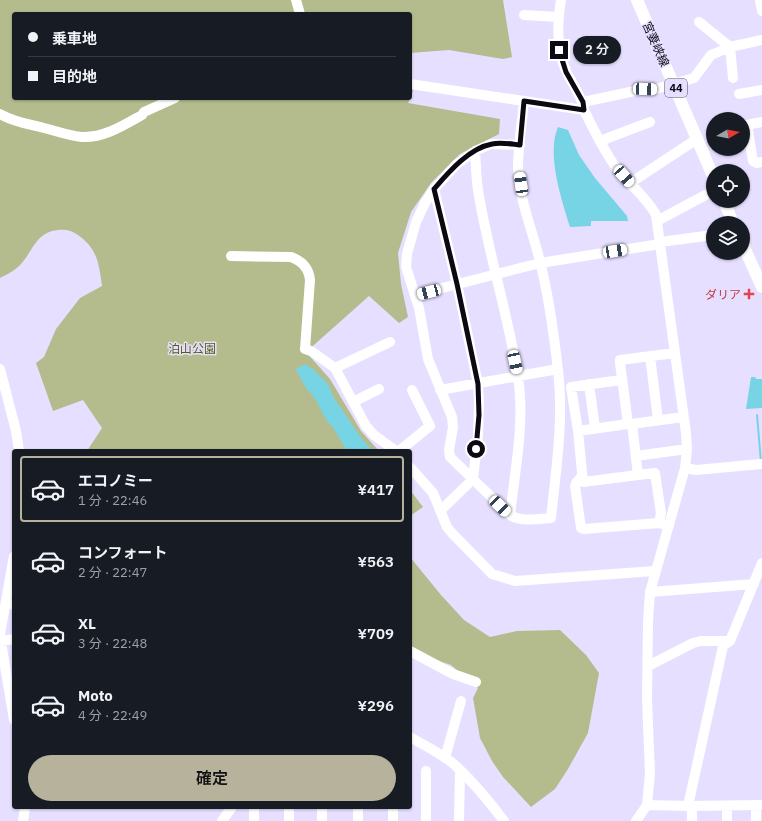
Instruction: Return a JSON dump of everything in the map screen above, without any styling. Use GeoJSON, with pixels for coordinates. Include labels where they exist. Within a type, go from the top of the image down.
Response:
{"type":"FeatureCollection","features":[{"type":"Feature","properties":{"kind":"main road","name":"宮妻峡線"},"geometry":{"type":"LineString","coordinates":[[637,0],[708,164]]}},
{"type":"Feature","properties":{"kind":"main road"},"geometry":{"type":"LineString","coordinates":[[750,260],[762,287]]}},
{"type":"Feature","properties":{"kind":"street"},"geometry":{"type":"LineString","coordinates":[[296,0],[299,12]]}},
{"type":"Feature","properties":{"kind":"street"},"geometry":{"type":"LineString","coordinates":[[561,0],[558,17],[558,43],[566,72],[600,141],[618,169],[653,209],[657,221],[687,449],[685,468],[664,525],[650,592],[647,700],[650,773],[646,805],[636,821]]}},
{"type":"Feature","properties":{"kind":"street"},"geometry":{"type":"LineString","coordinates":[[760,0],[762,11]]}},
{"type":"Feature","properties":{"kind":"street"},"geometry":{"type":"LineString","coordinates":[[524,15],[558,17]]}},
{"type":"Feature","properties":{"kind":"street"},"geometry":{"type":"LineString","coordinates":[[699,22],[730,47],[733,78]]}},
{"type":"Feature","properties":{"kind":"street"},"geometry":{"type":"LineString","coordinates":[[412,84],[524,101],[584,106],[635,91],[656,89],[694,78],[711,56],[730,47],[762,40]]}},
{"type":"Feature","properties":{"kind":"street"},"geometry":{"type":"LineString","coordinates":[[739,94],[762,90]]}},
{"type":"Feature","properties":{"kind":"street"},"geometry":{"type":"LineString","coordinates":[[0,114],[12,121],[77,136],[89,137],[117,129],[142,115],[144,112],[171,100]]}},
{"type":"Feature","properties":{"kind":"street"},"geometry":{"type":"LineString","coordinates":[[520,145],[491,144],[475,151],[457,164],[434,189],[420,213],[406,258],[408,274],[415,295],[428,359],[440,390],[450,410],[453,423],[449,450],[450,457],[470,482],[510,515],[515,518],[522,519],[550,518],[561,420],[558,369],[540,263],[523,199],[518,168],[524,101]]}},
{"type":"Feature","properties":{"kind":"street"},"geometry":{"type":"LineString","coordinates":[[600,141],[650,122]]}},
{"type":"Feature","properties":{"kind":"street"},"geometry":{"type":"LineString","coordinates":[[762,122],[747,125],[753,161],[757,163],[762,162]]}},
{"type":"Feature","properties":{"kind":"street"},"geometry":{"type":"LineString","coordinates":[[630,183],[697,139]]}},
{"type":"Feature","properties":{"kind":"street"},"geometry":{"type":"LineString","coordinates":[[475,151],[481,209],[518,377],[520,426],[510,515]]}},
{"type":"Feature","properties":{"kind":"street"},"geometry":{"type":"LineString","coordinates":[[434,189],[457,284],[478,384],[479,404],[478,435],[470,482],[441,510]]}},
{"type":"Feature","properties":{"kind":"street"},"geometry":{"type":"LineString","coordinates":[[657,221],[706,195]]}},
{"type":"Feature","properties":{"kind":"street"},"geometry":{"type":"LineString","coordinates":[[415,295],[540,263],[706,236]]}},
{"type":"Feature","properties":{"kind":"street"},"geometry":{"type":"LineString","coordinates":[[231,256],[291,257],[298,260],[302,264],[309,274],[310,280],[305,349],[335,368],[366,426],[370,431],[394,449]]}},
{"type":"Feature","properties":{"kind":"street"},"geometry":{"type":"LineString","coordinates":[[335,368],[390,342]]}},
{"type":"Feature","properties":{"kind":"street"},"geometry":{"type":"LineString","coordinates":[[638,475],[636,456],[621,380],[620,360],[675,353]]}},
{"type":"Feature","properties":{"kind":"street"},"geometry":{"type":"LineString","coordinates":[[650,356],[658,420]]}},
{"type":"Feature","properties":{"kind":"street"},"geometry":{"type":"LineString","coordinates":[[0,369],[20,449]]}},
{"type":"Feature","properties":{"kind":"street"},"geometry":{"type":"LineString","coordinates":[[440,390],[558,369]]}},
{"type":"Feature","properties":{"kind":"street"},"geometry":{"type":"LineString","coordinates":[[621,380],[571,387],[578,431],[583,482],[655,473],[664,525]]}},
{"type":"Feature","properties":{"kind":"street"},"geometry":{"type":"LineString","coordinates":[[589,384],[596,428]]}},
{"type":"Feature","properties":{"kind":"street"},"geometry":{"type":"LineString","coordinates":[[353,402],[379,389]]}},
{"type":"Feature","properties":{"kind":"street"},"geometry":{"type":"LineString","coordinates":[[400,449],[430,426],[412,390]]}},
{"type":"Feature","properties":{"kind":"street"},"geometry":{"type":"LineString","coordinates":[[578,431],[683,417]]}},
{"type":"Feature","properties":{"kind":"street"},"geometry":{"type":"LineString","coordinates":[[636,456],[687,449]]}},
{"type":"Feature","properties":{"kind":"street"},"geometry":{"type":"LineString","coordinates":[[685,468],[696,470],[761,464]]}},
{"type":"Feature","properties":{"kind":"street"},"geometry":{"type":"LineString","coordinates":[[412,469],[433,493],[450,532],[492,574],[515,581],[655,572]]}},
{"type":"Feature","properties":{"kind":"street"},"geometry":{"type":"LineString","coordinates":[[582,476],[575,486],[581,528],[664,525]]}},
{"type":"Feature","properties":{"kind":"street"},"geometry":{"type":"LineString","coordinates":[[692,821],[690,806],[723,646],[730,641],[762,564]]}},
{"type":"Feature","properties":{"kind":"street"},"geometry":{"type":"LineString","coordinates":[[650,592],[754,584]]}},
{"type":"Feature","properties":{"kind":"street"},"geometry":{"type":"LineString","coordinates":[[12,589],[11,605],[0,637],[12,708]]}},
{"type":"Feature","properties":{"kind":"street"},"geometry":{"type":"LineString","coordinates":[[0,637],[12,639]]}},
{"type":"Feature","properties":{"kind":"street"},"geometry":{"type":"LineString","coordinates":[[648,666],[693,643],[701,641],[730,641]]}},
{"type":"Feature","properties":{"kind":"street"},"geometry":{"type":"LineString","coordinates":[[412,653],[453,674],[476,682]]}},
{"type":"Feature","properties":{"kind":"street"},"geometry":{"type":"LineString","coordinates":[[445,758],[461,701]]}},
{"type":"Feature","properties":{"kind":"street"},"geometry":{"type":"LineString","coordinates":[[412,738],[445,758],[460,771],[480,790],[504,821]]}},
{"type":"Feature","properties":{"kind":"street"},"geometry":{"type":"LineString","coordinates":[[426,771],[426,821]]}},
{"type":"Feature","properties":{"kind":"street"},"geometry":{"type":"LineString","coordinates":[[459,821],[460,771]]}},
{"type":"Feature","properties":{"kind":"street"},"geometry":{"type":"LineString","coordinates":[[646,805],[759,805],[756,821]]}},
{"type":"Feature","properties":{"kind":"street"},"geometry":{"type":"LineString","coordinates":[[727,806],[727,821]]}},
{"type":"Feature","properties":{"kind":"street"},"geometry":{"type":"LineString","coordinates":[[23,821],[25,809]]}},
{"type":"Feature","properties":{"kind":"street"},"geometry":{"type":"LineString","coordinates":[[222,821],[231,809]]}},
{"type":"Feature","properties":{"kind":"street"},"geometry":{"type":"LineString","coordinates":[[254,809],[254,821]]}},
{"type":"Feature","properties":{"kind":"street"},"geometry":{"type":"LineString","coordinates":[[289,809],[289,821]]}},
{"type":"Feature","properties":{"kind":"street"},"geometry":{"type":"LineString","coordinates":[[322,809],[322,821]]}},
{"type":"Feature","properties":{"kind":"street"},"geometry":{"type":"LineString","coordinates":[[358,809],[358,821]]}},
{"type":"Feature","properties":{"kind":"street"},"geometry":{"type":"LineString","coordinates":[[393,809],[393,821]]}},
{"type":"Feature","properties":{"kind":"green space","name":"泊山公園"},"geometry":{"type":"Polygon","coordinates":[[[0,0],[503,0],[512,57],[503,59],[449,50],[412,53],[412,12],[12,12],[12,100],[409,100],[408,103],[500,119],[499,134],[460,154],[431,183],[411,212],[398,253],[401,284],[408,317],[399,323],[369,296],[306,352],[330,379],[361,431],[377,449],[88,449],[102,428],[83,400],[53,411],[36,363],[44,357],[56,329],[80,298],[102,286],[94,252],[85,240],[71,231],[58,230],[50,232],[39,239],[19,266],[0,278],[0,0]]]}},
{"type":"Feature","properties":{"kind":"green space"},"geometry":{"type":"Polygon","coordinates":[[[412,493],[423,507],[412,515],[412,493]]]}},
{"type":"Feature","properties":{"kind":"green space"},"geometry":{"type":"Polygon","coordinates":[[[412,559],[464,620],[490,637],[517,631],[560,630],[586,655],[599,673],[588,733],[555,789],[531,807],[503,777],[492,761],[480,738],[473,698],[478,688],[451,665],[424,656],[412,647],[412,559]]]}},
{"type":"Feature","properties":{"kind":"shaded area"},"geometry":{"type":"Polygon","coordinates":[[[558,127],[568,130],[579,155],[595,178],[627,216],[628,221],[591,221],[591,226],[570,227],[556,177],[554,164],[555,138],[558,127]]]}},
{"type":"Feature","properties":{"kind":"shaded area"},"geometry":{"type":"Polygon","coordinates":[[[305,364],[314,370],[328,384],[334,398],[365,443],[372,449],[346,449],[334,429],[325,418],[316,400],[304,385],[296,369],[305,364]]]}},
{"type":"Feature","properties":{"kind":"shaded area"},"geometry":{"type":"Polygon","coordinates":[[[751,377],[762,379],[762,408],[746,409],[751,377]]]}},
{"type":"Feature","properties":{"kind":"waterway"},"geometry":{"type":"LineString","coordinates":[[757,415],[761,462]]}},
{"type":"Feature","properties":{"kind":"place","name":"ダリア"},"geometry":{"type":"Point","coordinates":[749,294]}},
{"type":"Feature","properties":{"kind":"route"},"geometry":{"type":"LineString","coordinates":[[476,449],[479,415],[478,384],[457,284],[434,189],[457,164],[484,146],[497,143],[520,145],[524,101],[584,110],[583,102],[566,72],[559,50]]}}]}
